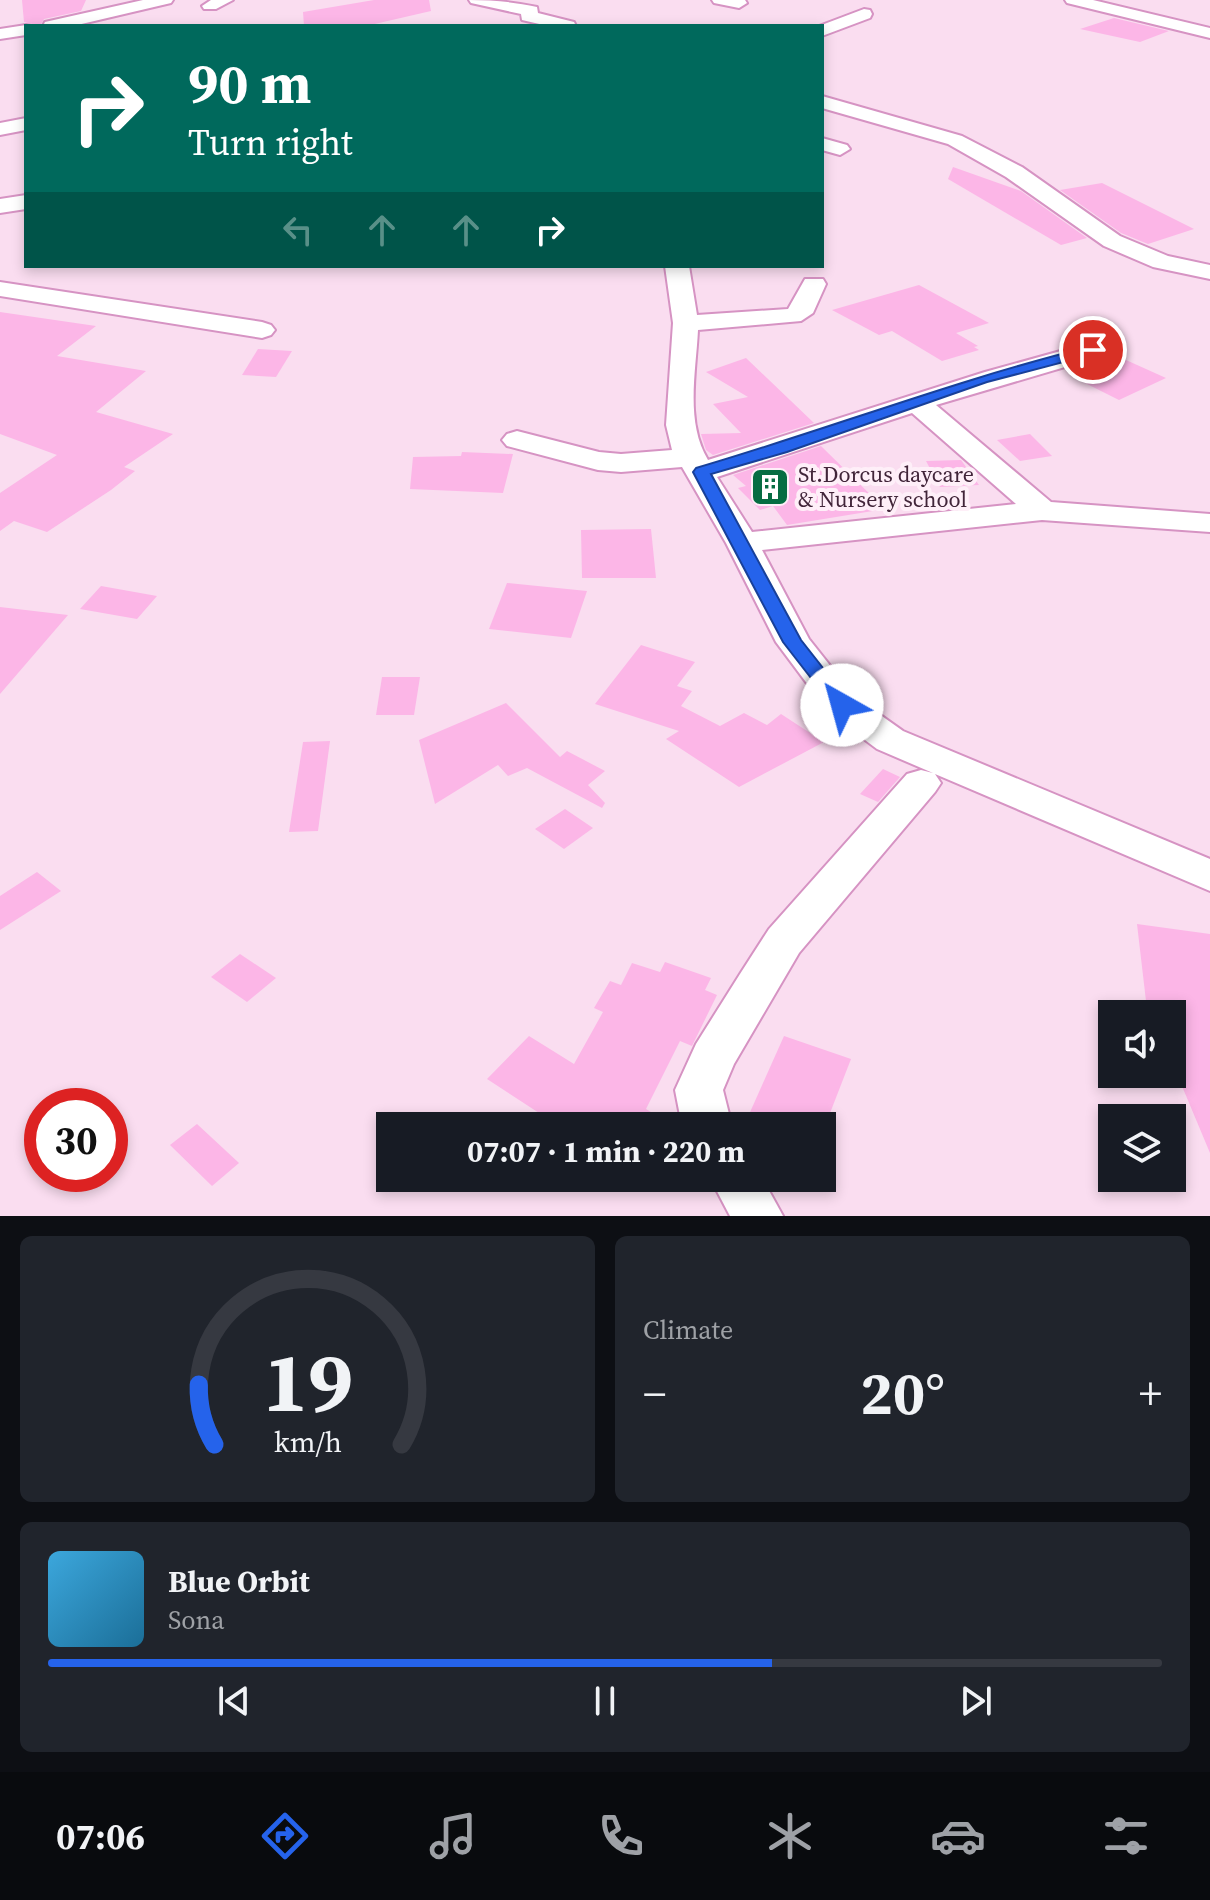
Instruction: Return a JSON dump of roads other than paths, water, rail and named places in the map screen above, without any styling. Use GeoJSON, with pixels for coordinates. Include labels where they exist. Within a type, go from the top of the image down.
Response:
{"type":"FeatureCollection","features":[{"type":"Feature","properties":{"kind":"street"},"geometry":{"type":"LineString","coordinates":[[63,24],[165,0]]}},
{"type":"Feature","properties":{"kind":"street"},"geometry":{"type":"LineString","coordinates":[[477,0],[529,18],[558,24]]}},
{"type":"Feature","properties":{"kind":"street"},"geometry":{"type":"LineString","coordinates":[[720,0],[739,3]]}},
{"type":"Feature","properties":{"kind":"street"},"geometry":{"type":"LineString","coordinates":[[1073,0],[1210,33]]}},
{"type":"Feature","properties":{"kind":"street"},"geometry":{"type":"LineString","coordinates":[[529,18],[549,1]]}},
{"type":"Feature","properties":{"kind":"street"},"geometry":{"type":"LineString","coordinates":[[824,30],[864,14]]}},
{"type":"Feature","properties":{"kind":"street"},"geometry":{"type":"LineString","coordinates":[[0,34],[24,30]]}},
{"type":"Feature","properties":{"kind":"street"},"geometry":{"type":"LineString","coordinates":[[824,103],[955,140],[1014,172],[1112,241],[1161,262],[1210,272]]}},
{"type":"Feature","properties":{"kind":"street"},"geometry":{"type":"LineString","coordinates":[[0,129],[24,124]]}},
{"type":"Feature","properties":{"kind":"street"},"geometry":{"type":"LineString","coordinates":[[0,206],[24,202]]}},
{"type":"Feature","properties":{"kind":"street"},"geometry":{"type":"LineString","coordinates":[[677,268],[686,323],[680,425],[686,449],[742,543],[793,642],[842,705],[890,740],[1210,876]]}},
{"type":"Feature","properties":{"kind":"street"},"geometry":{"type":"LineString","coordinates":[[686,323],[792,316],[800,313],[814,284]]}},
{"type":"Feature","properties":{"kind":"street"},"geometry":{"type":"LineString","coordinates":[[0,289],[262,330]]}},
{"type":"Feature","properties":{"kind":"street"},"geometry":{"type":"LineString","coordinates":[[517,440],[598,461],[696,464],[916,402],[982,379],[1093,350]]}},
{"type":"Feature","properties":{"kind":"street"},"geometry":{"type":"LineString","coordinates":[[916,402],[1042,511]]}},
{"type":"Feature","properties":{"kind":"street"},"geometry":{"type":"LineString","coordinates":[[742,543],[1042,511],[1210,523]]}},
{"type":"Feature","properties":{"kind":"street"},"geometry":{"type":"LineString","coordinates":[[704,1112],[699,1090],[713,1058],[784,941],[921,783]]}},
{"type":"Feature","properties":{"kind":"street"},"geometry":{"type":"LineString","coordinates":[[743,1192],[757,1216]]}},
{"type":"Feature","properties":{"kind":"place","name":"St.Dorcus daycare & Nursery school"},"geometry":{"type":"Point","coordinates":[770,487]}}]}
